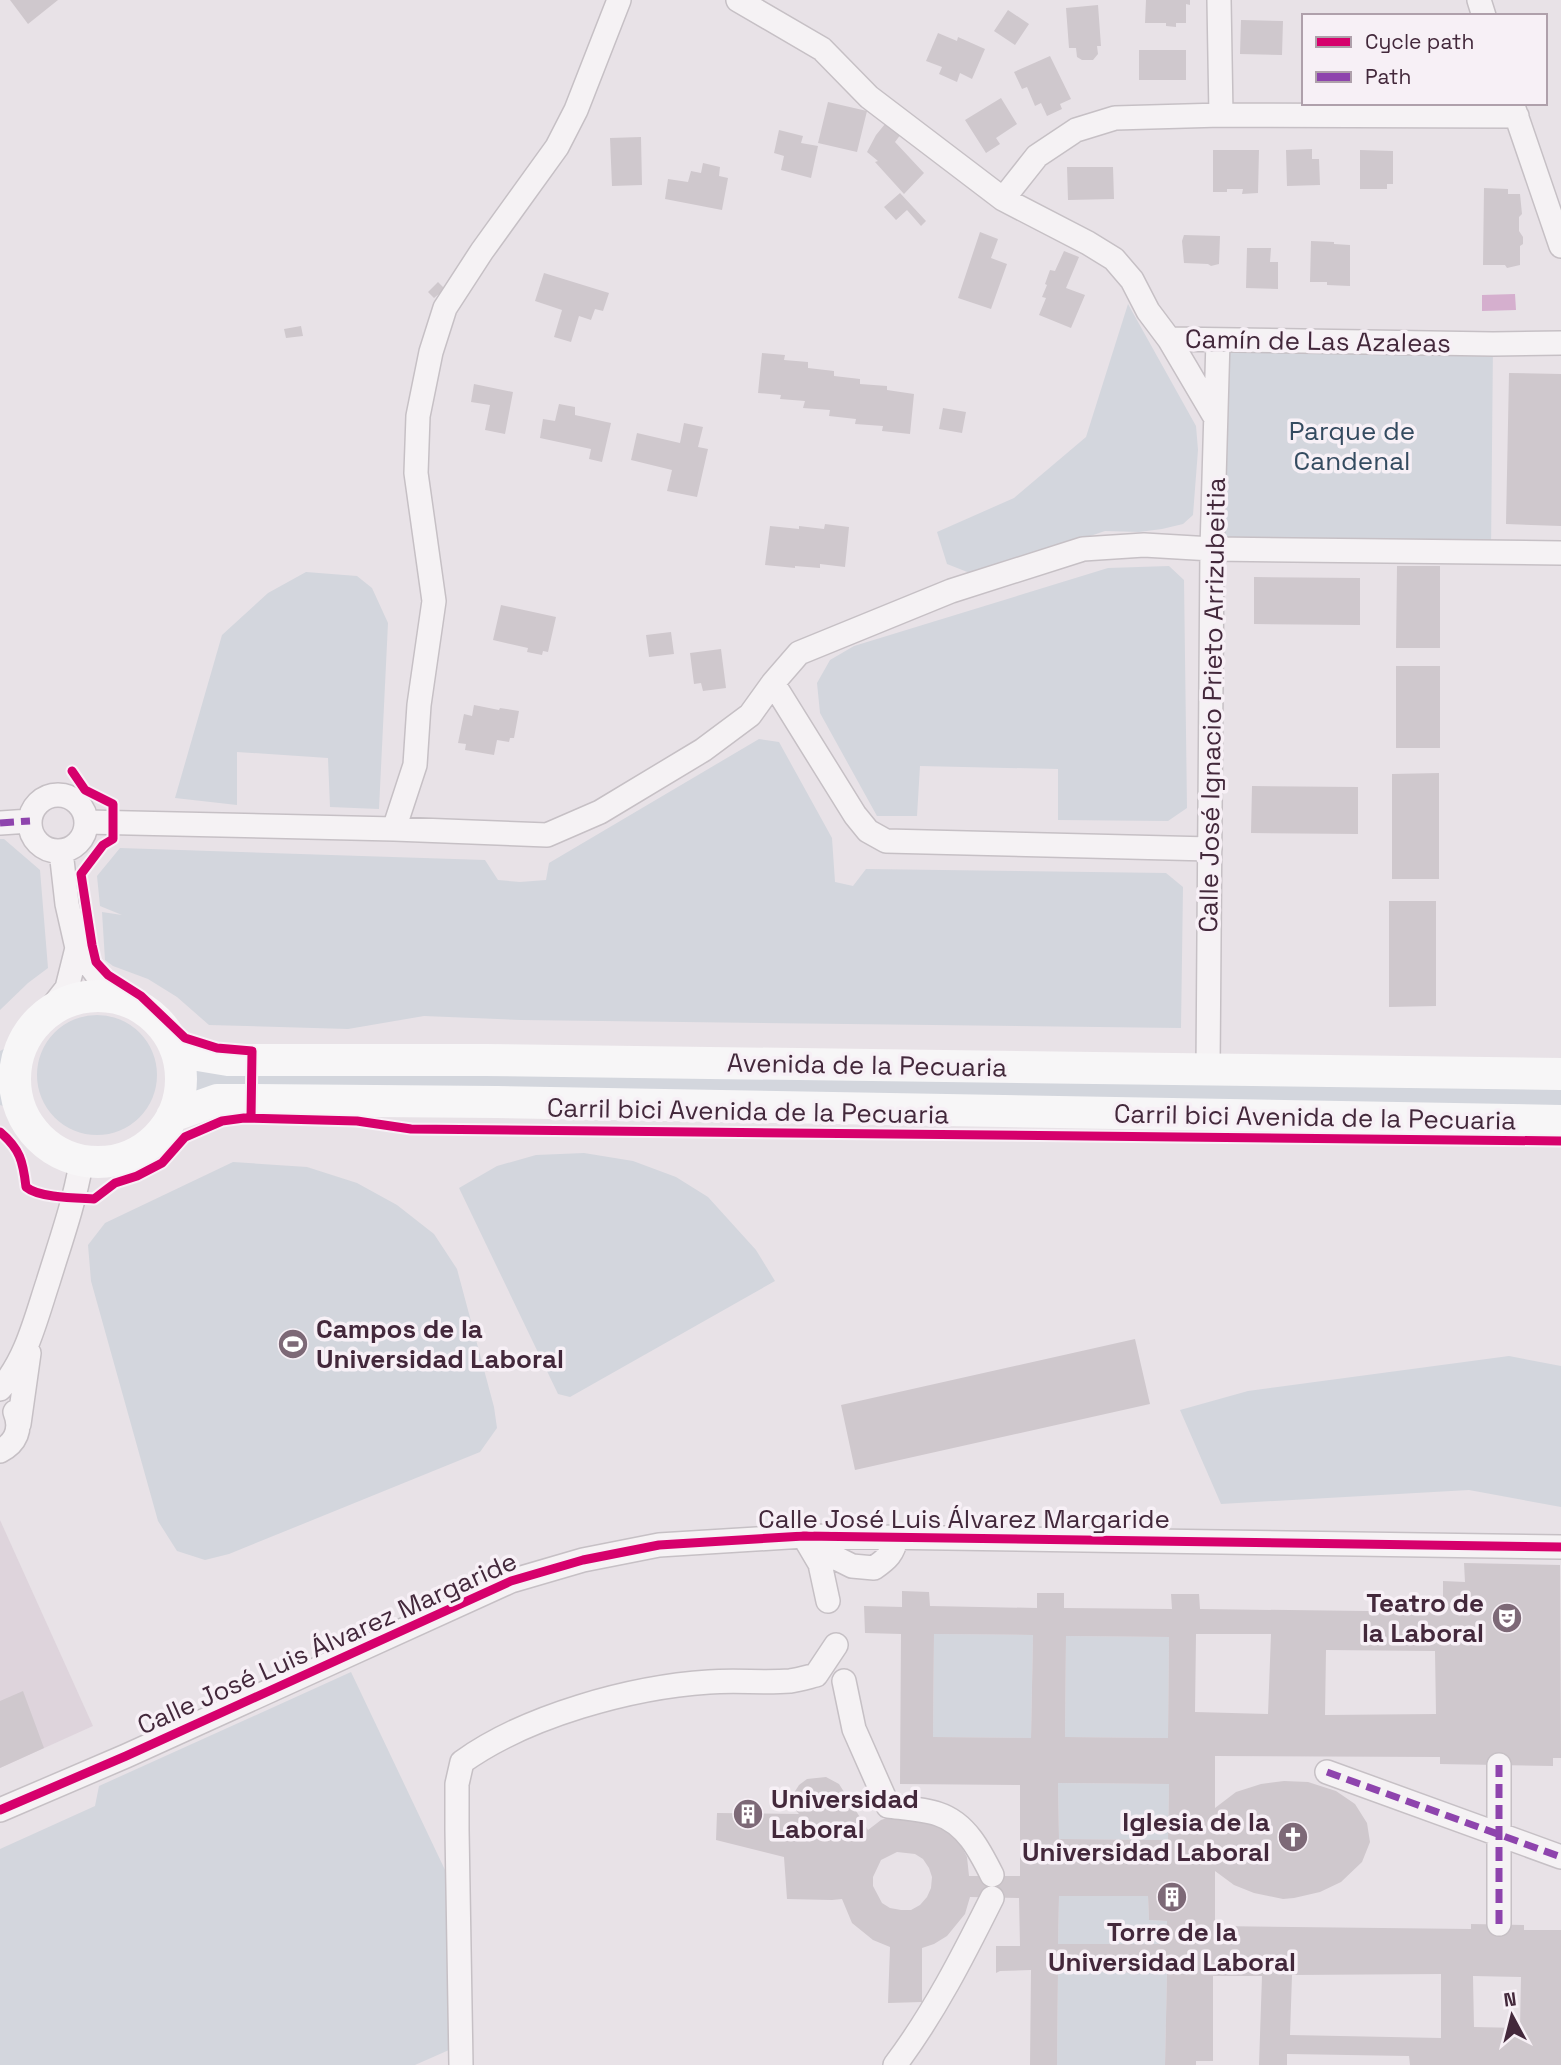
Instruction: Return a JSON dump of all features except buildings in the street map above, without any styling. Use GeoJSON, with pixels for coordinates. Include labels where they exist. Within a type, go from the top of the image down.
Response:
{"type":"FeatureCollection","features":[{"type":"Feature","properties":{"kind":"street"},"geometry":{"type":"LineString","coordinates":[[394,829],[415,765],[419,705],[434,601],[416,473],[418,416],[430,352],[445,308],[481,251],[557,147],[576,110],[619,0]]}},
{"type":"Feature","properties":{"kind":"street","name":"Camín de Las Azaleas"},"geometry":{"type":"LineString","coordinates":[[738,0],[822,49],[869,96],[1003,199],[1114,259],[1132,280],[1169,339],[1561,343]]}},
{"type":"Feature","properties":{"kind":"street"},"geometry":{"type":"LineString","coordinates":[[1219,0],[1221,115]]}},
{"type":"Feature","properties":{"kind":"street"},"geometry":{"type":"LineString","coordinates":[[1003,199],[1037,156],[1076,130],[1115,118],[1515,110],[1561,246]]}},
{"type":"Feature","properties":{"kind":"street"},"geometry":{"type":"LineString","coordinates":[[1169,339],[1216,418]]}},
{"type":"Feature","properties":{"kind":"street","name":"Calle José Ignacio Prieto Arrizubeitia"},"geometry":{"type":"LineString","coordinates":[[1208,1069],[1212,549],[1218,340]]}},
{"type":"Feature","properties":{"kind":"street"},"geometry":{"type":"LineString","coordinates":[[86,822],[547,835],[600,812],[703,750],[750,715],[799,653],[951,591],[1083,550],[1144,545],[1212,549],[1561,553]]}},
{"type":"Feature","properties":{"kind":"street"},"geometry":{"type":"LineString","coordinates":[[773,683],[855,815],[868,831],[886,841],[1210,849]]}},
{"type":"Feature","properties":{"kind":"street"},"geometry":{"type":"LineString","coordinates":[[53,787],[78,803],[86,822],[82,836],[76,843],[69,848],[51,850],[35,840],[30,821],[37,804],[53,787]]}},
{"type":"Feature","properties":{"kind":"street"},"geometry":{"type":"LineString","coordinates":[[0,823],[30,821]]}},
{"type":"Feature","properties":{"kind":"street"},"geometry":{"type":"LineString","coordinates":[[61,850],[77,948],[100,979],[151,1017],[166,1033],[175,1048],[181,1071],[180,1097],[172,1116],[150,1144],[124,1158],[103,1164],[82,1164],[62,1154],[38,1137],[11,1109],[16,1090],[12,1044],[48,1011],[67,988],[77,948]]}},
{"type":"Feature","properties":{"kind":"street"},"geometry":{"type":"LineString","coordinates":[[48,1011],[84,996],[120,999],[134,1006]]}},
{"type":"Feature","properties":{"kind":"street","name":"Avenida de la Pecuaria"},"geometry":{"type":"LineString","coordinates":[[175,1048],[228,1060],[485,1060],[1561,1074]]}},
{"type":"Feature","properties":{"kind":"street","name":"Avenida de la Pecuaria"},"geometry":{"type":"LineString","coordinates":[[172,1116],[217,1100],[251,1100],[1561,1121]]}},
{"type":"Feature","properties":{"kind":"street"},"geometry":{"type":"LineString","coordinates":[[0,1389],[16,1366],[32,1329],[75,1198],[82,1164]]}},
{"type":"Feature","properties":{"kind":"street"},"geometry":{"type":"LineString","coordinates":[[0,1451],[13,1442],[17,1435],[32,1329]]}},
{"type":"Feature","properties":{"kind":"street"},"geometry":{"type":"LineString","coordinates":[[0,1399],[13,1408],[19,1423]]}},
{"type":"Feature","properties":{"kind":"street","name":"Calle José Luis Álvarez Margaride"},"geometry":{"type":"LineString","coordinates":[[804,1536],[834,1557],[852,1566],[865,1568],[874,1568],[890,1556],[895,1546],[895,1536]]}},
{"type":"Feature","properties":{"kind":"street","name":"Calle José Luis Álvarez Margaride"},"geometry":{"type":"LineString","coordinates":[[804,1536],[820,1564],[828,1601],[841,1585],[865,1568]]}},
{"type":"Feature","properties":{"kind":"street","name":"Calle José Luis Álvarez Margaride"},"geometry":{"type":"LineString","coordinates":[[0,1810],[126,1756],[511,1581],[583,1560],[659,1545],[804,1536],[895,1536],[1561,1547]]}},
{"type":"Feature","properties":{"kind":"street"},"geometry":{"type":"LineString","coordinates":[[461,2065],[457,1784],[462,1762],[503,1737],[589,1704],[680,1684],[791,1681],[816,1675],[836,1645]]}},
{"type":"Feature","properties":{"kind":"street"},"geometry":{"type":"LineString","coordinates":[[844,1681],[855,1729],[888,1806],[939,1814],[964,1830],[979,1849],[992,1887],[961,1959],[934,2007],[895,2065]]}},
{"type":"Feature","properties":{"kind":"street"},"geometry":{"type":"LineString","coordinates":[[1499,1765],[1499,1924]]}},
{"type":"Feature","properties":{"kind":"street"},"geometry":{"type":"LineString","coordinates":[[1327,1772],[1561,1857]]}},
{"type":"Feature","properties":{"kind":"shaded area"},"geometry":{"type":"Polygon","coordinates":[[[1515,294],[1516,310],[1482,311],[1482,295],[1515,294]]]}},
{"type":"Feature","properties":{"kind":"shaded area"},"geometry":{"type":"Polygon","coordinates":[[[0,1520],[93,1726],[0,1768],[0,1520]]]}},
{"type":"Feature","properties":{"kind":"green space"},"geometry":{"type":"Polygon","coordinates":[[[1128,304],[1196,426],[1198,450],[1193,515],[1183,524],[1162,529],[1139,532],[1105,531],[975,575],[947,564],[937,532],[1014,498],[1086,437],[1128,304]]]}},
{"type":"Feature","properties":{"kind":"green space","name":"Parque de Candenal"},"geometry":{"type":"Polygon","coordinates":[[[1218,340],[1493,344],[1491,552],[1212,549],[1218,340]]]}},
{"type":"Feature","properties":{"kind":"green space"},"geometry":{"type":"Polygon","coordinates":[[[1169,566],[1184,580],[1187,808],[1168,821],[1058,820],[1058,769],[920,766],[917,816],[877,816],[820,713],[817,683],[830,660],[854,646],[1108,568],[1169,566]]]}},
{"type":"Feature","properties":{"kind":"green space"},"geometry":{"type":"Polygon","coordinates":[[[306,572],[357,576],[372,588],[388,623],[379,809],[330,807],[328,758],[237,752],[237,805],[175,798],[222,635],[268,593],[306,572]]]}},
{"type":"Feature","properties":{"kind":"green space"},"geometry":{"type":"Polygon","coordinates":[[[759,739],[779,742],[832,838],[835,882],[853,886],[866,869],[1166,873],[1183,887],[1181,1028],[521,1020],[424,1016],[348,1029],[209,1025],[177,997],[148,979],[113,966],[105,960],[102,912],[122,915],[100,906],[97,876],[120,848],[485,860],[498,880],[546,880],[549,863],[759,739]]]}},
{"type":"Feature","properties":{"kind":"green space"},"geometry":{"type":"Polygon","coordinates":[[[0,839],[4,839],[40,870],[48,968],[0,1010],[0,839]]]}},
{"type":"Feature","properties":{"kind":"green space"},"geometry":{"type":"Polygon","coordinates":[[[97,1015],[120,1020],[139,1033],[152,1052],[157,1075],[152,1098],[139,1117],[120,1130],[97,1135],[74,1130],[55,1117],[42,1098],[37,1075],[42,1052],[55,1033],[74,1020],[97,1015]]]}},
{"type":"Feature","properties":{"kind":"green space"},"geometry":{"type":"Polygon","coordinates":[[[25,1038],[15,1066],[16,1090],[21,1112],[0,1105],[0,1051],[25,1038]]]}},
{"type":"Feature","properties":{"kind":"green space"},"geometry":{"type":"Polygon","coordinates":[[[175,1048],[1561,1074],[1561,1121],[180,1097],[181,1071],[175,1048]]]}},
{"type":"Feature","properties":{"kind":"green space"},"geometry":{"type":"Polygon","coordinates":[[[584,1153],[633,1161],[676,1177],[708,1197],[756,1250],[775,1281],[570,1397],[558,1394],[459,1188],[497,1166],[536,1155],[584,1153]]]}},
{"type":"Feature","properties":{"kind":"green space","name":"Campos de la Universidad Laboral"},"geometry":{"type":"Polygon","coordinates":[[[233,1162],[307,1167],[357,1183],[397,1205],[434,1234],[457,1269],[494,1407],[497,1428],[480,1452],[229,1554],[205,1560],[177,1551],[158,1521],[91,1281],[88,1245],[105,1223],[233,1162]]]}},
{"type":"Feature","properties":{"kind":"green space"},"geometry":{"type":"Polygon","coordinates":[[[1509,1356],[1561,1366],[1561,1507],[1469,1490],[1221,1504],[1180,1410],[1248,1391],[1509,1356]]]}},
{"type":"Feature","properties":{"kind":"green space"},"geometry":{"type":"Polygon","coordinates":[[[934,1634],[1033,1635],[1031,1738],[933,1737],[934,1634]]]}},
{"type":"Feature","properties":{"kind":"green space"},"geometry":{"type":"Polygon","coordinates":[[[1066,1636],[1169,1637],[1168,1738],[1065,1737],[1066,1636]]]}},
{"type":"Feature","properties":{"kind":"green space"},"geometry":{"type":"Polygon","coordinates":[[[351,1672],[446,1872],[449,2050],[415,2065],[0,2065],[0,1849],[95,1806],[99,1786],[351,1672]]]}},
{"type":"Feature","properties":{"kind":"green space"},"geometry":{"type":"Polygon","coordinates":[[[1058,1783],[1169,1784],[1168,1840],[1059,1839],[1058,1783]]]}},
{"type":"Feature","properties":{"kind":"green space"},"geometry":{"type":"Polygon","coordinates":[[[1059,1896],[1148,1896],[1149,1920],[1167,1921],[1167,1944],[1058,1944],[1059,1896]]]}},
{"type":"Feature","properties":{"kind":"green space"},"geometry":{"type":"Polygon","coordinates":[[[1058,1971],[1167,1973],[1165,2065],[1057,2065],[1058,1971]]]}},
{"type":"Feature","properties":{"kind":"marked path"},"geometry":{"type":"LineString","coordinates":[[0,823],[30,821]]}},
{"type":"Feature","properties":{"kind":"marked path"},"geometry":{"type":"LineString","coordinates":[[1499,1765],[1499,1924]]}},
{"type":"Feature","properties":{"kind":"marked path"},"geometry":{"type":"LineString","coordinates":[[1327,1772],[1561,1857]]}},
{"type":"Feature","properties":{"kind":"cycle path"},"geometry":{"type":"LineString","coordinates":[[72,771],[85,790],[113,804],[113,839],[103,845],[81,874],[96,962],[108,975],[141,996],[185,1038],[217,1048],[252,1051],[251,1118]]}},
{"type":"Feature","properties":{"kind":"cycle path","name":"Carril bici Avenida de la Pecuaria"},"geometry":{"type":"LineString","coordinates":[[0,1132],[19,1156],[26,1187],[49,1195],[94,1199],[115,1183],[137,1176],[162,1163],[185,1137],[222,1121],[244,1118],[357,1121],[411,1129],[1561,1141]]}},
{"type":"Feature","properties":{"kind":"cycle path"},"geometry":{"type":"LineString","coordinates":[[0,1810],[126,1756],[511,1581],[583,1560],[659,1545],[804,1536],[1561,1547]]}},
{"type":"Feature","properties":{"kind":"place","name":"Campos de la Universidad Laboral"},"geometry":{"type":"Point","coordinates":[293,1344]}},
{"type":"Feature","properties":{"kind":"place","name":"Teatro de la Laboral"},"geometry":{"type":"Point","coordinates":[1507,1618]}},
{"type":"Feature","properties":{"kind":"place","name":"Universidad Laboral"},"geometry":{"type":"Point","coordinates":[748,1814]}},
{"type":"Feature","properties":{"kind":"place","name":"Iglesia de la Universidad Laboral"},"geometry":{"type":"Point","coordinates":[1293,1837]}},
{"type":"Feature","properties":{"kind":"place","name":"Torre de la Universidad Laboral"},"geometry":{"type":"Point","coordinates":[1172,1897]}}]}
